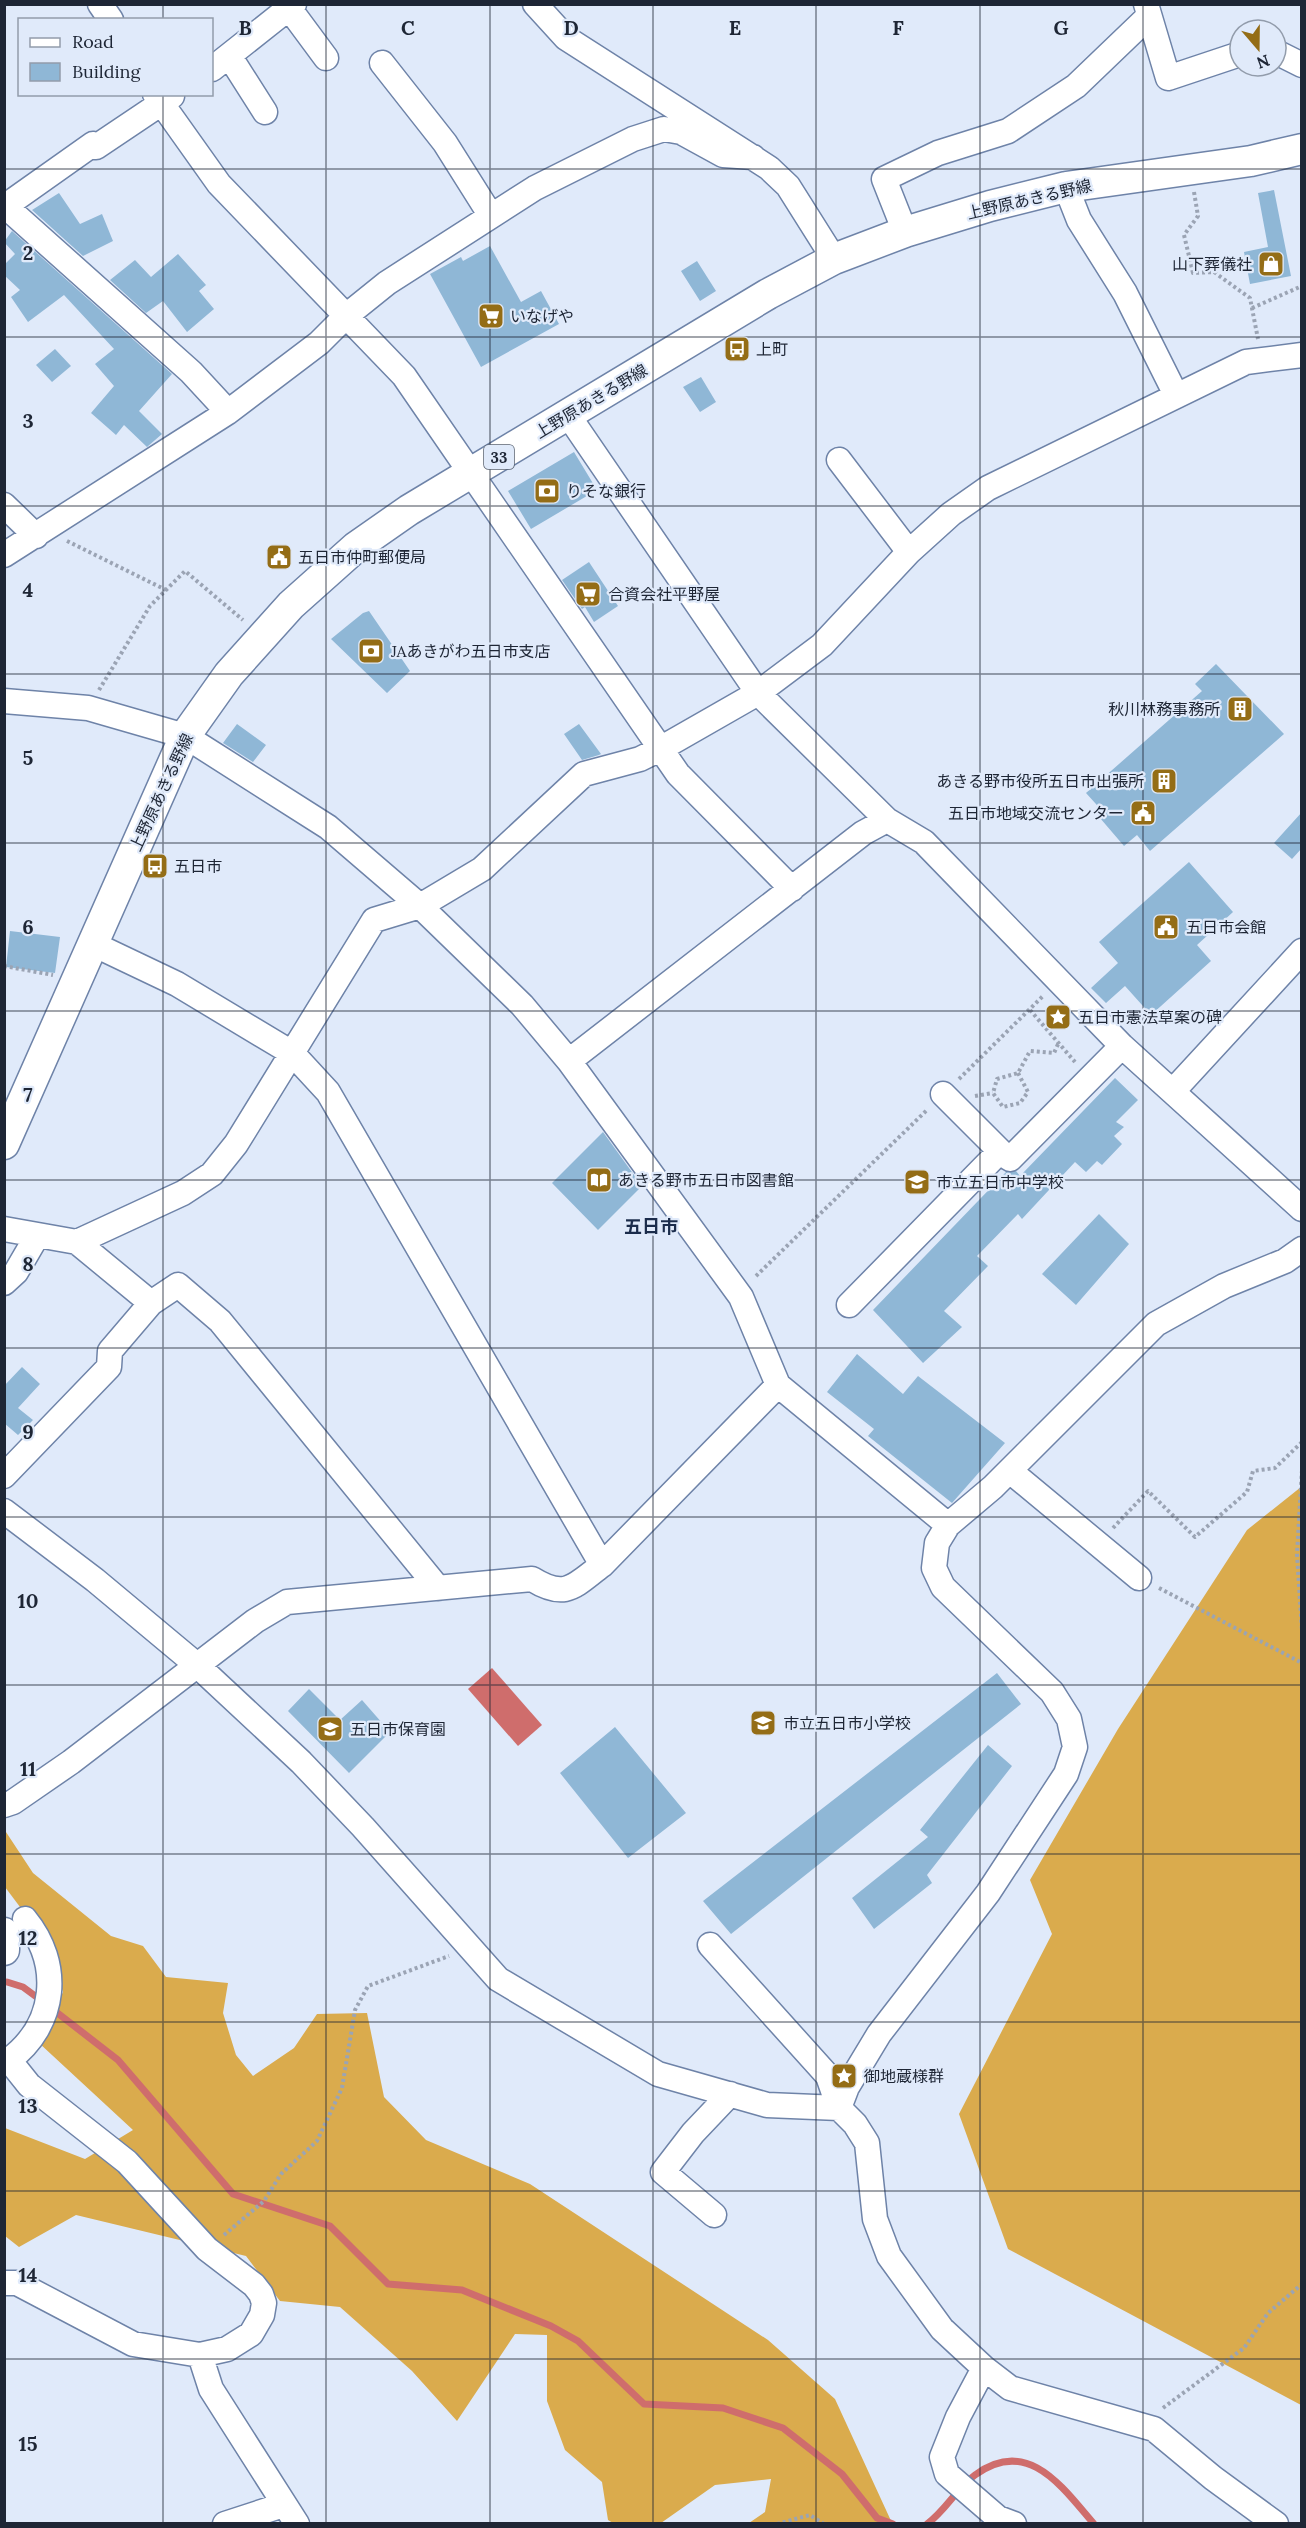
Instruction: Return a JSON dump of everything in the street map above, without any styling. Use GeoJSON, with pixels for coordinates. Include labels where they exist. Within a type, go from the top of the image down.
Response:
{"type":"FeatureCollection","features":[{"type":"Feature","properties":{"kind":"main road","name":"上野原あきる野線"},"geometry":{"type":"LineString","coordinates":[[4,1144],[12,1111],[78,979],[185,735],[229,674],[320,576],[409,510],[768,294],[834,259],[905,232],[990,206],[1066,187],[1251,161],[1302,149]]}},
{"type":"Feature","properties":{"kind":"main road"},"geometry":{"type":"LineString","coordinates":[[4,1950],[15,1926]]}},
{"type":"Feature","properties":{"kind":"street"},"geometry":{"type":"LineString","coordinates":[[100,4],[110,18]]}},
{"type":"Feature","properties":{"kind":"street"},"geometry":{"type":"LineString","coordinates":[[535,4],[566,38],[769,168],[788,186],[834,259]]}},
{"type":"Feature","properties":{"kind":"street"},"geometry":{"type":"LineString","coordinates":[[265,112],[221,63],[291,6],[326,58]]}},
{"type":"Feature","properties":{"kind":"street"},"geometry":{"type":"LineString","coordinates":[[905,232],[884,179],[938,153],[1008,131],[1076,86],[1147,10],[1168,78],[1228,58]]}},
{"type":"Feature","properties":{"kind":"street"},"geometry":{"type":"LineString","coordinates":[[1288,58],[1302,65]]}},
{"type":"Feature","properties":{"kind":"street"},"geometry":{"type":"LineString","coordinates":[[382,63],[445,143],[492,216]]}},
{"type":"Feature","properties":{"kind":"street"},"geometry":{"type":"LineString","coordinates":[[228,412],[190,372],[5,206],[93,144],[96,147],[163,98],[219,184],[404,376],[473,472],[678,774],[792,889]]}},
{"type":"Feature","properties":{"kind":"street"},"geometry":{"type":"LineString","coordinates":[[4,555],[228,412],[319,343],[346,316],[387,283],[535,188],[633,139],[664,129],[681,132],[723,155],[753,157]]}},
{"type":"Feature","properties":{"kind":"street"},"geometry":{"type":"LineString","coordinates":[[1066,187],[1079,220],[1125,293],[1176,395]]}},
{"type":"Feature","properties":{"kind":"street"},"geometry":{"type":"LineString","coordinates":[[77,1242],[183,1193],[212,1174],[236,1144],[374,920],[420,906],[482,869],[584,774],[640,759],[758,693],[822,645],[909,552],[951,514],[988,488],[1246,362],[1302,355]]}},
{"type":"Feature","properties":{"kind":"street"},"geometry":{"type":"LineString","coordinates":[[568,415],[758,693],[887,820],[924,842],[1057,982],[1122,1046],[1302,1209]]}},
{"type":"Feature","properties":{"kind":"street"},"geometry":{"type":"LineString","coordinates":[[839,460],[909,552]]}},
{"type":"Feature","properties":{"kind":"street"},"geometry":{"type":"LineString","coordinates":[[4,505],[40,533]]}},
{"type":"Feature","properties":{"kind":"street"},"geometry":{"type":"LineString","coordinates":[[4,701],[88,708],[185,735],[328,827],[420,906],[522,1005],[569,1061],[741,1297],[778,1385],[948,1525]]}},
{"type":"Feature","properties":{"kind":"street"},"geometry":{"type":"LineString","coordinates":[[569,1061],[863,833],[887,820]]}},
{"type":"Feature","properties":{"kind":"street"},"geometry":{"type":"LineString","coordinates":[[93,944],[177,984],[292,1053],[328,1092],[602,1565]]}},
{"type":"Feature","properties":{"kind":"street"},"geometry":{"type":"LineString","coordinates":[[1173,1092],[1302,951]]}},
{"type":"Feature","properties":{"kind":"street"},"geometry":{"type":"LineString","coordinates":[[943,1094],[1010,1159],[1122,1046]]}},
{"type":"Feature","properties":{"kind":"street"},"geometry":{"type":"LineString","coordinates":[[849,1305],[1000,1151]]}},
{"type":"Feature","properties":{"kind":"street"},"geometry":{"type":"LineString","coordinates":[[4,1228],[77,1242],[151,1303]]}},
{"type":"Feature","properties":{"kind":"street"},"geometry":{"type":"LineString","coordinates":[[4,1283],[16,1272],[38,1236]]}},
{"type":"Feature","properties":{"kind":"street"},"geometry":{"type":"LineString","coordinates":[[839,2108],[847,2087],[879,2034],[988,1893],[1066,1774],[1075,1747],[1070,1719],[1052,1692],[943,1587],[934,1568],[937,1543],[948,1525],[1010,1471],[1156,1324],[1224,1286],[1285,1261],[1302,1249]]}},
{"type":"Feature","properties":{"kind":"street"},"geometry":{"type":"LineString","coordinates":[[4,1476],[109,1367],[110,1352],[151,1303],[178,1285],[220,1321],[438,1588]]}},
{"type":"Feature","properties":{"kind":"street"},"geometry":{"type":"LineString","coordinates":[[4,1805],[14,1802],[70,1762],[255,1621],[286,1602],[532,1579],[550,1590],[571,1589],[602,1565],[778,1385]]}},
{"type":"Feature","properties":{"kind":"street"},"geometry":{"type":"LineString","coordinates":[[1010,1471],[1139,1578]]}},
{"type":"Feature","properties":{"kind":"street"},"geometry":{"type":"LineString","coordinates":[[4,1511],[95,1580],[198,1666],[301,1762],[363,1827],[498,1979],[658,2074],[767,2105],[839,2108]]}},
{"type":"Feature","properties":{"kind":"street"},"geometry":{"type":"LineString","coordinates":[[4,2283],[17,2283],[133,2344],[200,2355],[227,2349],[250,2334],[262,2315],[264,2303],[254,2285],[207,2249],[127,2162],[29,2085],[7,2060],[20,2052],[34,2031],[49,1995],[50,1968],[45,1949],[15,1926]]}},
{"type":"Feature","properties":{"kind":"street"},"geometry":{"type":"LineString","coordinates":[[710,1945],[828,2076],[839,2108],[855,2124],[867,2143],[875,2219],[889,2256],[942,2329],[984,2368],[1010,2388],[1154,2429],[1213,2478],[1276,2523]]}},
{"type":"Feature","properties":{"kind":"street"},"geometry":{"type":"LineString","coordinates":[[714,2214],[663,2172],[729,2094]]}},
{"type":"Feature","properties":{"kind":"street"},"geometry":{"type":"LineString","coordinates":[[200,2355],[212,2389],[290,2514],[236,2522]]}},
{"type":"Feature","properties":{"kind":"street"},"geometry":{"type":"LineString","coordinates":[[984,2368],[958,2417],[942,2457],[947,2474],[998,2517],[1014,2523]]}},
{"type":"Feature","properties":{"kind":"path"},"geometry":{"type":"LineString","coordinates":[[1189,169],[1198,216],[1184,235],[1193,273],[1214,272],[1250,298],[1263,360]]}},
{"type":"Feature","properties":{"kind":"path"},"geometry":{"type":"LineString","coordinates":[[1252,308],[1302,286]]}},
{"type":"Feature","properties":{"kind":"path"},"geometry":{"type":"LineString","coordinates":[[40,533],[166,590]]}},
{"type":"Feature","properties":{"kind":"path"},"geometry":{"type":"LineString","coordinates":[[88,708],[150,606],[185,571],[243,620]]}},
{"type":"Feature","properties":{"kind":"path"},"geometry":{"type":"LineString","coordinates":[[4,966],[78,979]]}},
{"type":"Feature","properties":{"kind":"path"},"geometry":{"type":"LineString","coordinates":[[756,1276],[1057,982]]}},
{"type":"Feature","properties":{"kind":"path"},"geometry":{"type":"LineString","coordinates":[[1030,1010],[1090,1078]]}},
{"type":"Feature","properties":{"kind":"path"},"geometry":{"type":"LineString","coordinates":[[1018,1073],[1028,1092],[1020,1103],[1003,1107],[993,1093],[997,1079],[1018,1073],[1030,1050],[1053,1053],[1059,1042]]}},
{"type":"Feature","properties":{"kind":"path"},"geometry":{"type":"LineString","coordinates":[[1098,1543],[1148,1491],[1195,1537],[1247,1492],[1253,1471],[1275,1468],[1302,1442]]}},
{"type":"Feature","properties":{"kind":"path"},"geometry":{"type":"LineString","coordinates":[[1302,1470],[1297,1554],[1302,1631]]}},
{"type":"Feature","properties":{"kind":"path"},"geometry":{"type":"LineString","coordinates":[[1139,1578],[1302,1663]]}},
{"type":"Feature","properties":{"kind":"path"},"geometry":{"type":"LineString","coordinates":[[207,2249],[264,2201],[281,2174],[317,2141],[342,2088],[355,2010],[368,1986],[470,1949]]}},
{"type":"Feature","properties":{"kind":"path"},"geometry":{"type":"LineString","coordinates":[[1157,2409],[1165,2408],[1244,2348],[1268,2313],[1302,2284]]}},
{"type":"Feature","properties":{"kind":"path"},"geometry":{"type":"LineString","coordinates":[[777,2523],[810,2515],[824,2523]]}},
{"type":"Feature","properties":{"kind":"shaded area"},"geometry":{"type":"Polygon","coordinates":[[[1301,1487],[1301,2405],[1008,2249],[959,2114],[1052,1934],[1030,1880],[1118,1729],[1247,1530],[1301,1487]]]}},
{"type":"Feature","properties":{"kind":"shaded area"},"geometry":{"type":"Polygon","coordinates":[[[492,1668],[542,1725],[518,1746],[468,1689],[492,1668]]]}},
{"type":"Feature","properties":{"kind":"shaded area"},"geometry":{"type":"Polygon","coordinates":[[[4,1829],[33,1873],[111,1936],[143,1946],[166,1977],[228,1983],[223,2013],[236,2055],[253,2076],[294,2048],[317,2014],[367,2013],[384,2097],[426,2140],[530,2184],[768,2340],[835,2399],[892,2523],[749,2523],[765,2512],[771,2479],[715,2485],[661,2523],[613,2523],[608,2520],[602,2482],[565,2450],[547,2401],[547,2335],[515,2334],[457,2421],[412,2371],[340,2307],[280,2301],[246,2256],[76,2215],[19,2247],[5,2236],[5,2128],[85,2159],[133,2130],[39,2043],[63,1992],[47,1943],[5,1887],[4,1829]]]}},
{"type":"Feature","properties":{"kind":"building"},"geometry":{"type":"Polygon","coordinates":[[[1274,190],[1291,276],[1250,284],[1244,252],[1268,247],[1258,193],[1274,190]]]}},
{"type":"Feature","properties":{"kind":"building"},"geometry":{"type":"Polygon","coordinates":[[[59,193],[80,224],[102,214],[113,241],[83,256],[32,210],[59,193]]]}},
{"type":"Feature","properties":{"kind":"building"},"geometry":{"type":"Polygon","coordinates":[[[12,231],[172,374],[139,411],[162,434],[147,447],[124,425],[116,435],[91,413],[114,386],[95,364],[114,349],[64,295],[28,322],[11,297],[20,290],[4,275],[4,265],[15,254],[4,242],[12,231]]]}},
{"type":"Feature","properties":{"kind":"building"},"geometry":{"type":"Polygon","coordinates":[[[490,246],[521,302],[541,291],[559,324],[481,367],[430,274],[461,257],[463,261],[490,246]]]}},
{"type":"Feature","properties":{"kind":"building"},"geometry":{"type":"Polygon","coordinates":[[[178,254],[206,285],[199,291],[214,309],[187,332],[163,301],[146,313],[110,280],[135,260],[151,277],[178,254]]]}},
{"type":"Feature","properties":{"kind":"building"},"geometry":{"type":"Polygon","coordinates":[[[697,261],[716,291],[700,301],[681,271],[697,261]]]}},
{"type":"Feature","properties":{"kind":"building"},"geometry":{"type":"Polygon","coordinates":[[[55,349],[71,366],[52,382],[36,365],[55,349]]]}},
{"type":"Feature","properties":{"kind":"building"},"geometry":{"type":"Polygon","coordinates":[[[701,377],[716,402],[700,412],[683,387],[701,377]]]}},
{"type":"Feature","properties":{"kind":"building"},"geometry":{"type":"Polygon","coordinates":[[[574,452],[597,490],[531,529],[508,491],[574,452]]]}},
{"type":"Feature","properties":{"kind":"building","name":"合資会社平野屋"},"geometry":{"type":"Polygon","coordinates":[[[589,562],[618,606],[594,622],[585,607],[582,609],[562,580],[589,562]]]}},
{"type":"Feature","properties":{"kind":"building"},"geometry":{"type":"Polygon","coordinates":[[[369,611],[410,671],[387,693],[331,639],[363,613],[369,611]]]}},
{"type":"Feature","properties":{"kind":"building","name":"あきる野市役所五日市出張所"},"geometry":{"type":"Polygon","coordinates":[[[1216,664],[1284,734],[1150,851],[1137,835],[1124,846],[1100,818],[1105,814],[1086,793],[1202,691],[1195,684],[1216,664]]]}},
{"type":"Feature","properties":{"kind":"building"},"geometry":{"type":"Polygon","coordinates":[[[237,724],[266,745],[253,762],[223,743],[237,724]]]}},
{"type":"Feature","properties":{"kind":"building"},"geometry":{"type":"Polygon","coordinates":[[[579,724],[601,754],[582,760],[564,734],[579,724]]]}},
{"type":"Feature","properties":{"kind":"building"},"geometry":{"type":"Polygon","coordinates":[[[1302,812],[1302,848],[1292,859],[1274,843],[1302,812]]]}},
{"type":"Feature","properties":{"kind":"building","name":"五日市会館"},"geometry":{"type":"Polygon","coordinates":[[[1189,862],[1233,912],[1197,945],[1211,961],[1151,1015],[1125,986],[1106,1003],[1091,988],[1118,963],[1099,942],[1189,862]]]}},
{"type":"Feature","properties":{"kind":"building"},"geometry":{"type":"Polygon","coordinates":[[[10,931],[60,937],[55,973],[6,967],[10,931]]]}},
{"type":"Feature","properties":{"kind":"building"},"geometry":{"type":"Polygon","coordinates":[[[1115,1078],[1138,1100],[1116,1122],[1124,1127],[1114,1136],[1122,1144],[1102,1165],[1097,1161],[1086,1172],[1075,1162],[1022,1219],[1018,1214],[977,1256],[988,1266],[944,1311],[962,1327],[923,1363],[873,1310],[1006,1172],[1016,1171],[1020,1176],[1115,1078]]]}},
{"type":"Feature","properties":{"kind":"building"},"geometry":{"type":"Polygon","coordinates":[[[603,1132],[642,1186],[598,1230],[552,1183],[603,1132]]]}},
{"type":"Feature","properties":{"kind":"building"},"geometry":{"type":"Polygon","coordinates":[[[1099,1214],[1129,1244],[1076,1305],[1042,1274],[1099,1214]]]}},
{"type":"Feature","properties":{"kind":"building"},"geometry":{"type":"Polygon","coordinates":[[[857,1354],[903,1394],[918,1376],[1005,1443],[952,1503],[868,1436],[874,1429],[827,1392],[857,1354]]]}},
{"type":"Feature","properties":{"kind":"building"},"geometry":{"type":"Polygon","coordinates":[[[22,1367],[40,1384],[18,1408],[33,1420],[18,1435],[4,1423],[4,1386],[22,1367]]]}},
{"type":"Feature","properties":{"kind":"building"},"geometry":{"type":"Polygon","coordinates":[[[997,1673],[1021,1704],[731,1934],[703,1901],[997,1673]]]}},
{"type":"Feature","properties":{"kind":"building"},"geometry":{"type":"Polygon","coordinates":[[[309,1689],[340,1720],[362,1700],[390,1732],[349,1773],[288,1711],[309,1689]]]}},
{"type":"Feature","properties":{"kind":"building"},"geometry":{"type":"Polygon","coordinates":[[[615,1727],[686,1813],[628,1858],[560,1773],[615,1727]]]}},
{"type":"Feature","properties":{"kind":"building"},"geometry":{"type":"Polygon","coordinates":[[[988,1745],[1012,1766],[927,1875],[932,1883],[874,1929],[852,1898],[928,1837],[920,1830],[988,1745]]]}},
{"type":"Feature","properties":{"kind":"waterway"},"geometry":{"type":"LineString","coordinates":[[7,1982],[23,1987],[42,2001]]}},
{"type":"Feature","properties":{"kind":"waterway"},"geometry":{"type":"LineString","coordinates":[[51,2008],[118,2060],[233,2194],[330,2226],[388,2284],[462,2290],[551,2326],[578,2341],[644,2404],[723,2408],[783,2428],[842,2474],[877,2518],[893,2524]]}},
{"type":"Feature","properties":{"kind":"waterway"},"geometry":{"type":"LineString","coordinates":[[927,2524],[975,2475],[994,2464],[1011,2461],[1028,2464],[1042,2471],[1069,2495],[1094,2524]]}},
{"type":"Feature","properties":{"kind":"place","name":"山下葬儀社"},"geometry":{"type":"Point","coordinates":[1271,264]}},
{"type":"Feature","properties":{"kind":"place","name":"いなげや"},"geometry":{"type":"Point","coordinates":[491,316]}},
{"type":"Feature","properties":{"kind":"place","name":"上町"},"geometry":{"type":"Point","coordinates":[737,349]}},
{"type":"Feature","properties":{"kind":"place","name":"りそな銀行"},"geometry":{"type":"Point","coordinates":[547,491]}},
{"type":"Feature","properties":{"kind":"place","name":"五日市仲町郵便局"},"geometry":{"type":"Point","coordinates":[279,557]}},
{"type":"Feature","properties":{"kind":"place","name":"合資会社平野屋"},"geometry":{"type":"Point","coordinates":[588,594]}},
{"type":"Feature","properties":{"kind":"place","name":"JAあきがわ五日市支店"},"geometry":{"type":"Point","coordinates":[371,651]}},
{"type":"Feature","properties":{"kind":"place","name":"秋川林務事務所"},"geometry":{"type":"Point","coordinates":[1240,709]}},
{"type":"Feature","properties":{"kind":"place","name":"あきる野市役所五日市出張所"},"geometry":{"type":"Point","coordinates":[1164,781]}},
{"type":"Feature","properties":{"kind":"place","name":"五日市地域交流センター"},"geometry":{"type":"Point","coordinates":[1143,813]}},
{"type":"Feature","properties":{"kind":"place","name":"五日市"},"geometry":{"type":"Point","coordinates":[155,866]}},
{"type":"Feature","properties":{"kind":"place","name":"五日市会館"},"geometry":{"type":"Point","coordinates":[1166,927]}},
{"type":"Feature","properties":{"kind":"place","name":"五日市憲法草案の碑"},"geometry":{"type":"Point","coordinates":[1058,1017]}},
{"type":"Feature","properties":{"kind":"place","name":"あきる野市五日市図書館"},"geometry":{"type":"Point","coordinates":[599,1180]}},
{"type":"Feature","properties":{"kind":"place","name":"市立五日市中学校"},"geometry":{"type":"Point","coordinates":[917,1182]}},
{"type":"Feature","properties":{"kind":"place","name":"市立五日市小学校"},"geometry":{"type":"Point","coordinates":[763,1723]}},
{"type":"Feature","properties":{"kind":"place","name":"五日市保育園"},"geometry":{"type":"Point","coordinates":[330,1729]}},
{"type":"Feature","properties":{"kind":"place","name":"御地蔵様群"},"geometry":{"type":"Point","coordinates":[844,2076]}},
{"type":"Feature","properties":{"kind":"district","name":"五日市"},"geometry":{"type":"Point","coordinates":[651,1226]}}]}
